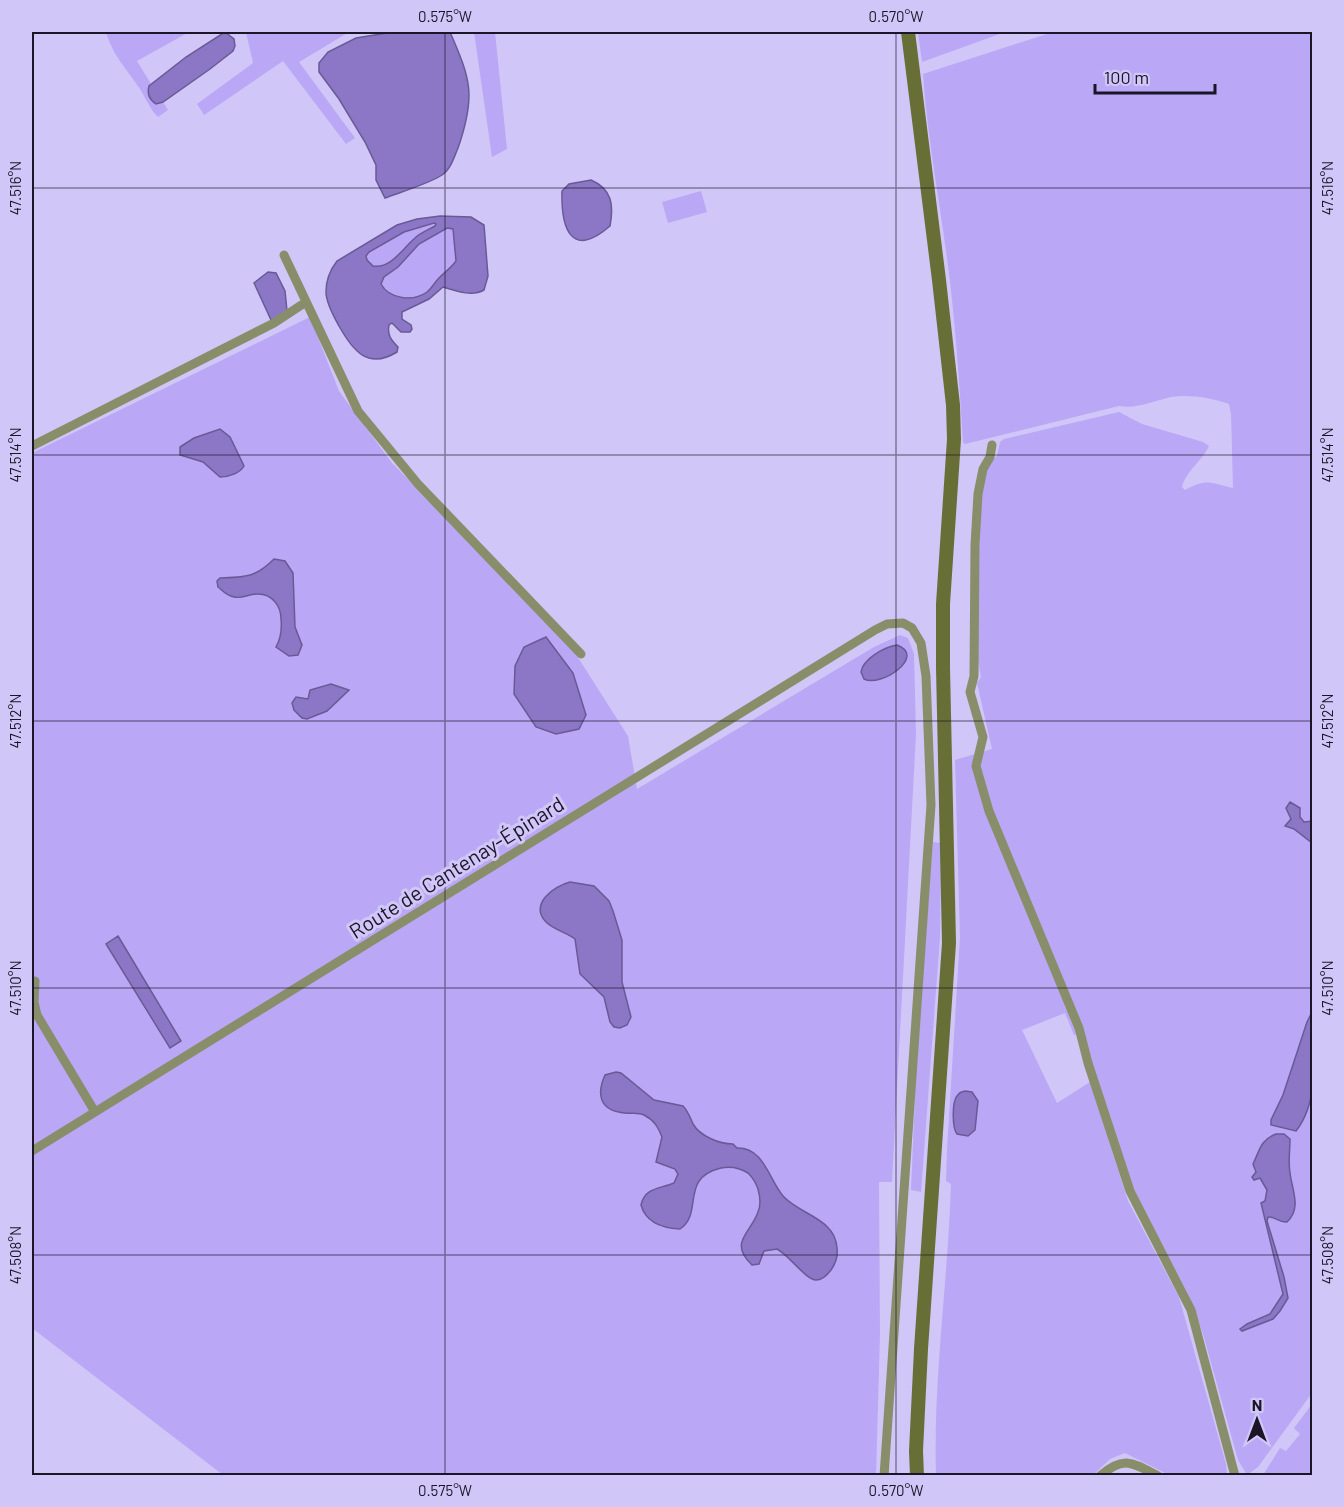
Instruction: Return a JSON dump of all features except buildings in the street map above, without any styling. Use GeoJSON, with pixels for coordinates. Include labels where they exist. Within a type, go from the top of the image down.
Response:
{"type":"FeatureCollection","features":[{"type":"Feature","properties":{"kind":"main road"},"geometry":{"type":"LineString","coordinates":[[908,32],[943,314],[953,405],[954,439],[943,615],[949,943],[921,1349],[916,1476]]}},
{"type":"Feature","properties":{"kind":"street"},"geometry":{"type":"LineString","coordinates":[[284,255],[358,411],[418,484],[581,654]]}},
{"type":"Feature","properties":{"kind":"street"},"geometry":{"type":"LineString","coordinates":[[32,446],[274,323],[306,302]]}},
{"type":"Feature","properties":{"kind":"street"},"geometry":{"type":"LineString","coordinates":[[992,445],[990,457],[983,468],[978,494],[975,545],[974,676],[970,692],[983,737],[976,766],[989,811],[1079,1028],[1088,1063],[1131,1191],[1191,1310],[1235,1476]]}},
{"type":"Feature","properties":{"kind":"street","name":"Route de Cantenay-Épinard"},"geometry":{"type":"LineString","coordinates":[[32,1151],[875,630],[887,624],[903,623],[912,628],[921,643],[926,676],[931,805],[884,1476]]}},
{"type":"Feature","properties":{"kind":"street"},"geometry":{"type":"LineString","coordinates":[[35,981],[34,1002],[37,1015],[95,1112]]}},
{"type":"Feature","properties":{"kind":"street"},"geometry":{"type":"LineString","coordinates":[[1100,1476],[1113,1465],[1132,1462],[1158,1476]]}},
{"type":"Feature","properties":{"kind":"shaded area"},"geometry":{"type":"Polygon","coordinates":[[[106,32],[189,32],[137,61],[151,84],[149,86],[156,104],[163,102],[168,110],[158,117],[116,55],[106,32]]]}},
{"type":"Feature","properties":{"kind":"shaded area"},"geometry":{"type":"Polygon","coordinates":[[[225,32],[234,39],[233,51],[163,102],[156,104],[152,100],[148,94],[149,86],[186,57],[225,32]]]}},
{"type":"Feature","properties":{"kind":"shaded area"},"geometry":{"type":"Polygon","coordinates":[[[246,32],[349,32],[299,62],[355,138],[346,144],[283,61],[204,115],[197,104],[253,63],[246,32]]]}},
{"type":"Feature","properties":{"kind":"shaded area"},"geometry":{"type":"Polygon","coordinates":[[[393,32],[450,32],[467,76],[469,101],[464,130],[448,170],[429,182],[385,198],[376,180],[376,165],[365,142],[339,99],[319,72],[319,63],[328,52],[356,38],[393,32]]]}},
{"type":"Feature","properties":{"kind":"shaded area"},"geometry":{"type":"Polygon","coordinates":[[[474,32],[495,32],[507,149],[492,157],[474,32]]]}},
{"type":"Feature","properties":{"kind":"shaded area"},"geometry":{"type":"Polygon","coordinates":[[[918,32],[1005,32],[922,62],[918,32]]]}},
{"type":"Feature","properties":{"kind":"shaded area"},"geometry":{"type":"Polygon","coordinates":[[[1053,32],[1312,32],[1312,1393],[1258,1467],[1247,1475],[1238,1460],[1203,1334],[1187,1292],[1127,1176],[1082,1033],[1074,1035],[1065,1013],[1022,1030],[1057,1103],[1090,1082],[1128,1201],[1179,1297],[1226,1464],[1227,1475],[1169,1475],[1125,1453],[1110,1459],[1093,1475],[936,1475],[937,1402],[951,1184],[946,1181],[947,1150],[960,937],[955,760],[992,749],[977,683],[981,677],[977,656],[976,618],[982,483],[989,463],[997,456],[1000,442],[1004,439],[1119,412],[1142,424],[1203,442],[1209,446],[1184,481],[1182,487],[1185,490],[1204,483],[1233,488],[1229,404],[1208,398],[1178,396],[1139,406],[1119,406],[965,444],[963,442],[952,298],[923,74],[1053,32]]]}},
{"type":"Feature","properties":{"kind":"shaded area"},"geometry":{"type":"Polygon","coordinates":[[[591,180],[603,188],[610,198],[612,211],[610,226],[597,236],[577,240],[566,227],[562,191],[569,184],[591,180]]]}},
{"type":"Feature","properties":{"kind":"shaded area"},"geometry":{"type":"Polygon","coordinates":[[[701,191],[707,212],[668,223],[662,202],[701,191]]]}},
{"type":"Feature","properties":{"kind":"shaded area"},"geometry":{"type":"Polygon","coordinates":[[[440,216],[471,217],[484,225],[488,276],[484,290],[469,293],[443,287],[429,299],[402,312],[402,319],[411,325],[410,332],[401,332],[392,323],[389,325],[389,335],[398,347],[397,352],[378,359],[370,358],[362,355],[350,343],[333,314],[326,296],[329,275],[337,261],[397,225],[440,216]],[[434,223],[404,232],[369,252],[366,256],[367,260],[373,266],[391,261],[417,236],[435,226],[434,223]],[[447,228],[419,244],[398,267],[384,277],[381,284],[385,289],[395,296],[408,298],[421,295],[429,290],[456,261],[453,229],[447,228]]]}},
{"type":"Feature","properties":{"kind":"shaded area"},"geometry":{"type":"Polygon","coordinates":[[[434,223],[435,226],[417,236],[386,264],[373,266],[367,260],[366,256],[369,252],[404,232],[434,223]]]}},
{"type":"Feature","properties":{"kind":"shaded area"},"geometry":{"type":"Polygon","coordinates":[[[447,228],[453,229],[456,261],[433,287],[421,295],[409,298],[396,296],[385,289],[381,284],[384,277],[419,244],[447,228]]]}},
{"type":"Feature","properties":{"kind":"shaded area"},"geometry":{"type":"Polygon","coordinates":[[[268,272],[276,273],[285,291],[287,311],[272,322],[254,283],[268,272]]]}},
{"type":"Feature","properties":{"kind":"shaded area"},"geometry":{"type":"Polygon","coordinates":[[[310,317],[339,391],[392,463],[565,637],[628,736],[637,789],[874,647],[900,635],[908,638],[914,654],[916,734],[892,1182],[879,1182],[880,1334],[876,1475],[223,1475],[32,1328],[32,453],[310,317]]]}},
{"type":"Feature","properties":{"kind":"shaded area"},"geometry":{"type":"Polygon","coordinates":[[[220,429],[230,437],[244,466],[234,474],[220,477],[203,462],[180,455],[180,447],[194,438],[220,429]]]}},
{"type":"Feature","properties":{"kind":"shaded area"},"geometry":{"type":"Polygon","coordinates":[[[274,559],[285,561],[293,573],[295,627],[302,645],[298,655],[289,656],[276,647],[281,633],[281,614],[271,598],[258,594],[234,597],[218,587],[217,581],[220,578],[255,573],[274,559]]]}},
{"type":"Feature","properties":{"kind":"shaded area"},"geometry":{"type":"Polygon","coordinates":[[[546,637],[573,673],[586,715],[579,729],[556,734],[536,727],[514,694],[515,666],[524,647],[546,637]]]}},
{"type":"Feature","properties":{"kind":"shaded area"},"geometry":{"type":"Polygon","coordinates":[[[897,645],[905,650],[907,656],[898,670],[881,679],[872,681],[864,679],[861,672],[870,658],[886,648],[897,645]]]}},
{"type":"Feature","properties":{"kind":"shaded area"},"geometry":{"type":"Polygon","coordinates":[[[331,684],[349,690],[327,711],[307,719],[302,718],[294,710],[292,703],[296,697],[308,699],[310,690],[331,684]]]}},
{"type":"Feature","properties":{"kind":"shaded area"},"geometry":{"type":"Polygon","coordinates":[[[1290,802],[1300,808],[1300,817],[1304,822],[1312,821],[1312,843],[1294,829],[1285,826],[1291,819],[1286,808],[1290,802]]]}},
{"type":"Feature","properties":{"kind":"shaded area"},"geometry":{"type":"Polygon","coordinates":[[[933,842],[940,843],[941,849],[940,937],[921,1192],[911,1190],[917,1049],[933,842]]]}},
{"type":"Feature","properties":{"kind":"shaded area"},"geometry":{"type":"Polygon","coordinates":[[[570,882],[594,886],[609,901],[613,911],[622,940],[622,982],[631,1017],[627,1025],[620,1028],[614,1027],[610,1022],[604,997],[580,974],[575,939],[549,925],[541,915],[540,909],[546,897],[557,887],[570,882]]]}},
{"type":"Feature","properties":{"kind":"shaded area"},"geometry":{"type":"Polygon","coordinates":[[[118,936],[181,1041],[170,1048],[106,944],[118,936]]]}},
{"type":"Feature","properties":{"kind":"shaded area"},"geometry":{"type":"Polygon","coordinates":[[[1312,1012],[1314,1074],[1304,1118],[1296,1131],[1271,1125],[1271,1120],[1283,1095],[1312,1012]]]}},
{"type":"Feature","properties":{"kind":"shaded area"},"geometry":{"type":"Polygon","coordinates":[[[621,1073],[654,1100],[683,1106],[693,1124],[705,1136],[754,1153],[765,1166],[783,1196],[824,1223],[835,1238],[836,1259],[828,1273],[820,1279],[812,1279],[777,1249],[764,1251],[759,1264],[752,1265],[745,1257],[742,1250],[743,1238],[758,1212],[760,1198],[752,1178],[748,1173],[738,1169],[721,1168],[708,1173],[700,1180],[696,1187],[691,1214],[680,1229],[661,1226],[651,1220],[643,1211],[641,1205],[643,1199],[650,1192],[674,1183],[678,1174],[675,1169],[656,1162],[662,1137],[653,1122],[642,1114],[617,1112],[602,1101],[601,1089],[605,1075],[621,1073]]]}},
{"type":"Feature","properties":{"kind":"shaded area"},"geometry":{"type":"Polygon","coordinates":[[[965,1091],[972,1092],[978,1101],[975,1130],[968,1136],[957,1134],[953,1121],[955,1099],[965,1091]]]}},
{"type":"Feature","properties":{"kind":"shaded area"},"geometry":{"type":"Polygon","coordinates":[[[1276,1134],[1284,1134],[1290,1139],[1289,1169],[1295,1205],[1292,1217],[1287,1222],[1270,1217],[1267,1221],[1288,1298],[1273,1319],[1242,1331],[1240,1329],[1247,1324],[1270,1314],[1283,1294],[1261,1203],[1265,1201],[1267,1190],[1260,1178],[1254,1180],[1252,1177],[1256,1172],[1253,1164],[1261,1146],[1276,1134]]]}},
{"type":"Feature","properties":{"kind":"shaded area"},"geometry":{"type":"Polygon","coordinates":[[[1312,1404],[1312,1475],[1263,1475],[1280,1448],[1286,1451],[1300,1434],[1294,1428],[1312,1404]]]}}]}
